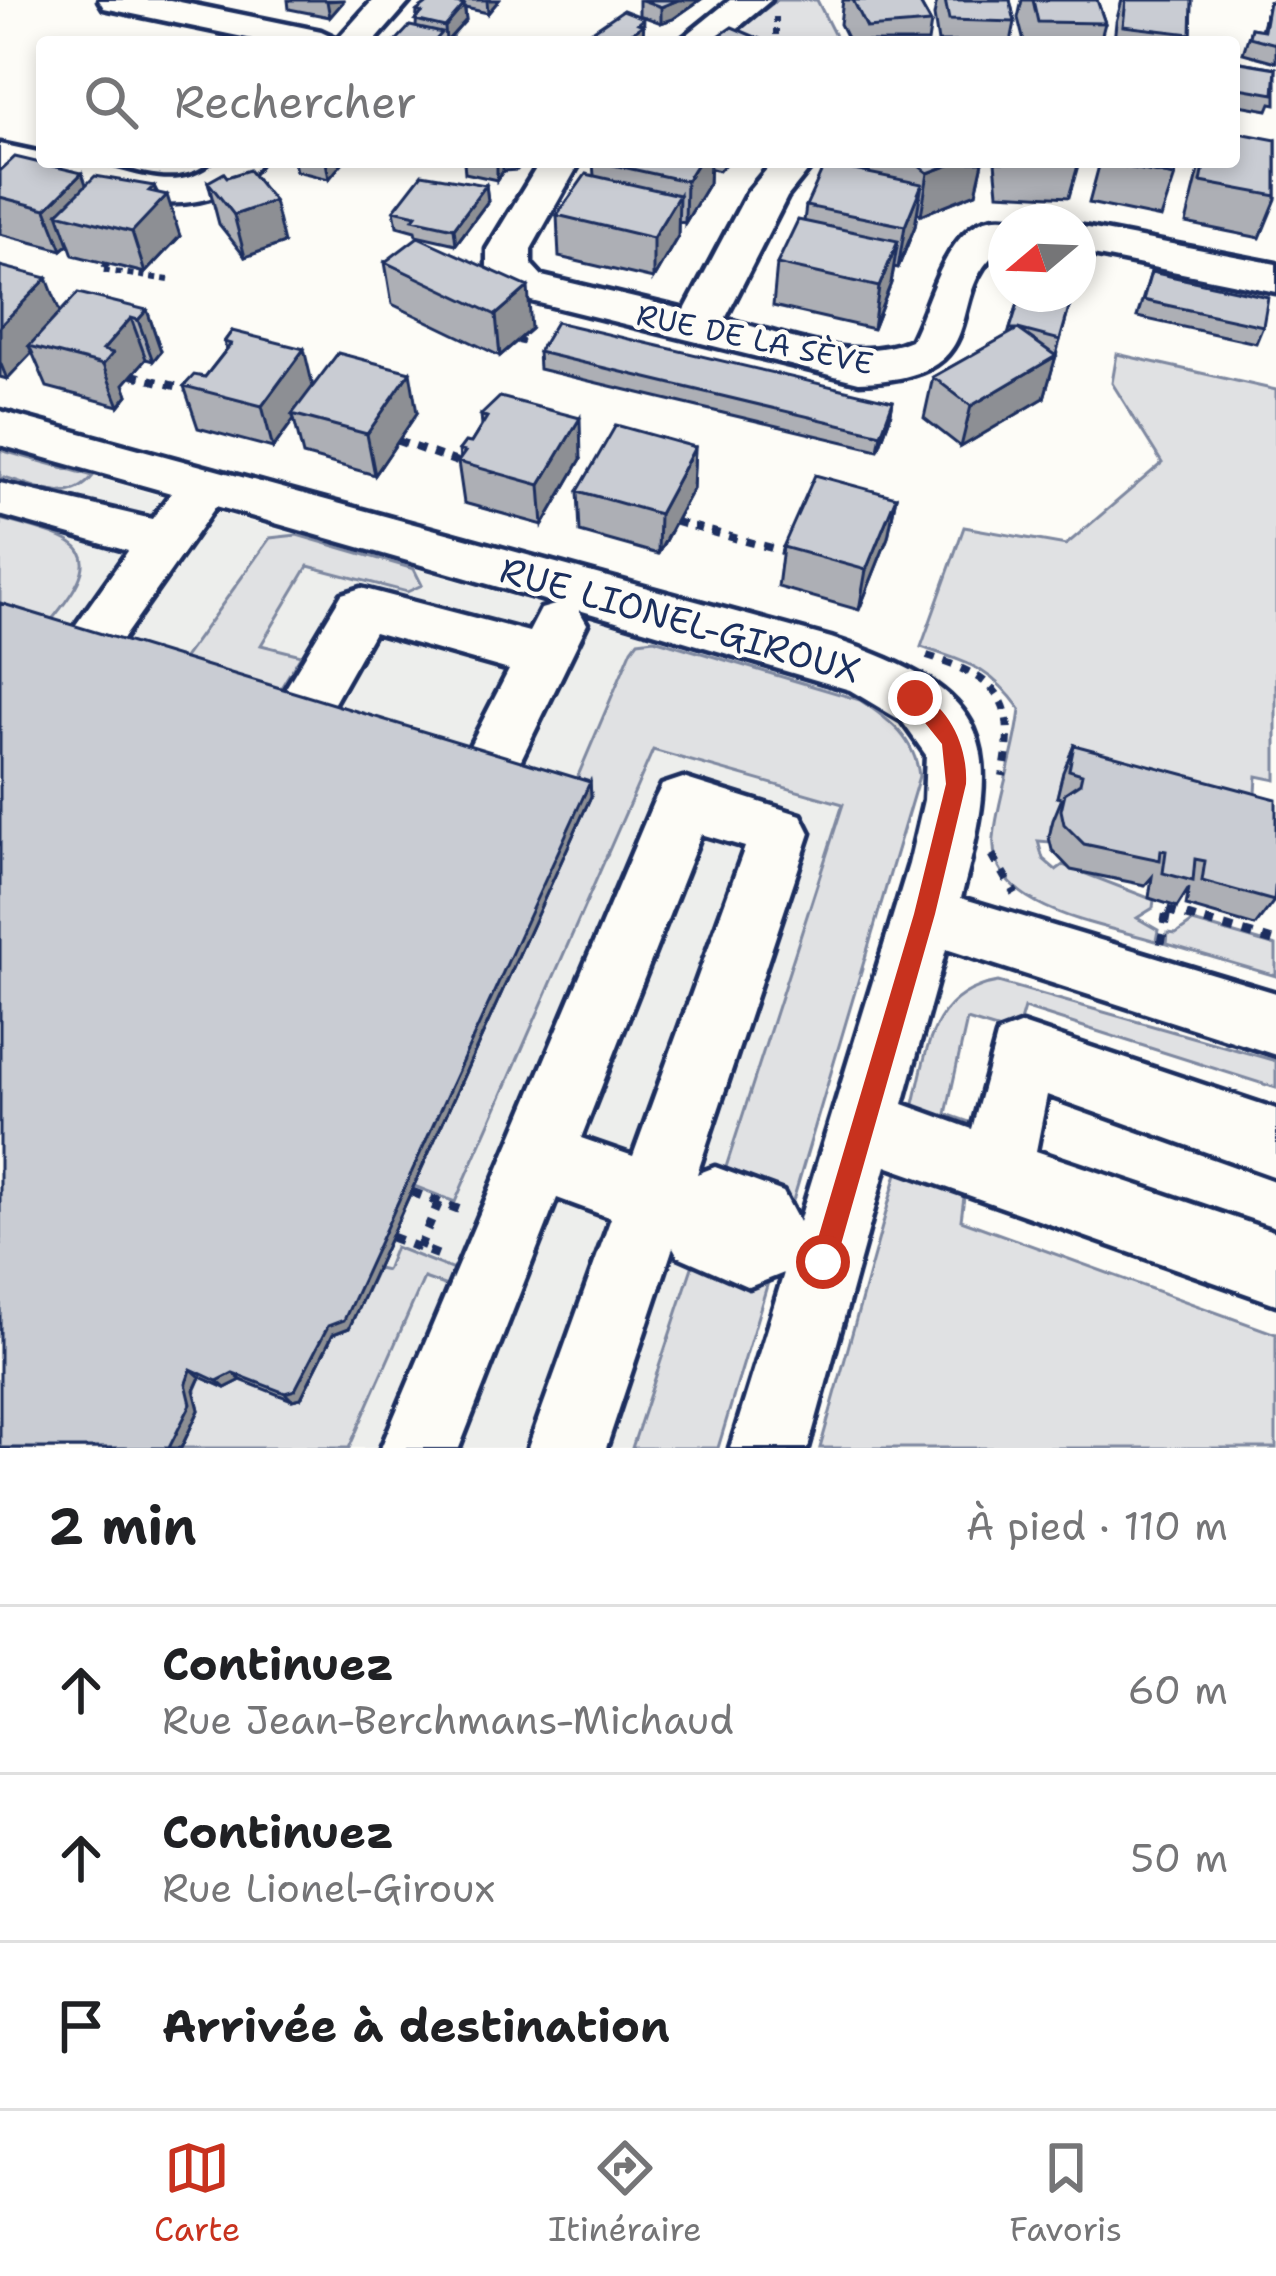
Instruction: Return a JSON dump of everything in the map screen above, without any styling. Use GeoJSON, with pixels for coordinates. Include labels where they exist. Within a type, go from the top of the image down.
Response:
{"type":"FeatureCollection","features":[{"type":"Feature","properties":{"kind":"street"},"geometry":{"type":"LineString","coordinates":[[117,0],[292,36]]}},
{"type":"Feature","properties":{"kind":"street"},"geometry":{"type":"LineString","coordinates":[[360,36],[393,0]]}},
{"type":"Feature","properties":{"kind":"street"},"geometry":{"type":"LineString","coordinates":[[706,36],[753,0]]}},
{"type":"Feature","properties":{"kind":"street"},"geometry":{"type":"LineString","coordinates":[[0,156],[36,164]]}},
{"type":"Feature","properties":{"kind":"street"},"geometry":{"type":"LineString","coordinates":[[52,168],[165,194],[215,185],[233,168]]}},
{"type":"Feature","properties":{"kind":"street","name":"RUE DE LA SÈVE"},"geometry":{"type":"LineString","coordinates":[[556,168],[509,249],[509,267],[538,291],[859,367],[908,362],[933,343],[969,251],[988,235]]}},
{"type":"Feature","properties":{"kind":"street"},"geometry":{"type":"LineString","coordinates":[[697,329],[768,193],[790,168]]}},
{"type":"Feature","properties":{"kind":"street"},"geometry":{"type":"LineString","coordinates":[[1096,243],[1276,278]]}},
{"type":"Feature","properties":{"kind":"street","name":"RUE LIONEL-GIROUX"},"geometry":{"type":"LineString","coordinates":[[0,428],[831,660],[883,679],[915,698],[938,720],[957,762],[924,914],[863,1124],[797,1252],[769,1448]]}},
{"type":"Feature","properties":{"kind":"street"},"geometry":{"type":"LineString","coordinates":[[89,643],[204,485]]}},
{"type":"Feature","properties":{"kind":"street"},"geometry":{"type":"LineString","coordinates":[[6,499],[163,542]]}},
{"type":"Feature","properties":{"kind":"street"},"geometry":{"type":"LineString","coordinates":[[489,765],[578,589]]}},
{"type":"Feature","properties":{"kind":"street"},"geometry":{"type":"LineString","coordinates":[[302,708],[361,608],[544,658]]}},
{"type":"Feature","properties":{"kind":"street"},"geometry":{"type":"LineString","coordinates":[[420,1448],[683,803],[780,833],[673,1205],[567,1448]]}},
{"type":"Feature","properties":{"kind":"street"},"geometry":{"type":"LineString","coordinates":[[924,914],[1276,1024]]}},
{"type":"Feature","properties":{"kind":"street"},"geometry":{"type":"LineString","coordinates":[[997,1172],[1022,1055],[1276,1143]]}},
{"type":"Feature","properties":{"kind":"street"},"geometry":{"type":"LineString","coordinates":[[863,1124],[1276,1268]]}},
{"type":"Feature","properties":{"kind":"street"},"geometry":{"type":"LineString","coordinates":[[538,1157],[673,1205],[703,1232],[749,1251],[797,1252]]}},
{"type":"Feature","properties":{"kind":"path"},"geometry":{"type":"LineString","coordinates":[[108,264],[101,270],[169,280]]}},
{"type":"Feature","properties":{"kind":"path"},"geometry":{"type":"LineString","coordinates":[[132,375],[200,392]]}},
{"type":"Feature","properties":{"kind":"path"},"geometry":{"type":"LineString","coordinates":[[398,441],[485,470]]}},
{"type":"Feature","properties":{"kind":"path"},"geometry":{"type":"LineString","coordinates":[[676,522],[793,554]]}},
{"type":"Feature","properties":{"kind":"path"},"geometry":{"type":"LineString","coordinates":[[1161,945],[1167,907],[1276,942]]}},
{"type":"Feature","properties":{"kind":"path"},"geometry":{"type":"LineString","coordinates":[[412,1192],[454,1208]]}},
{"type":"Feature","properties":{"kind":"path"},"geometry":{"type":"LineString","coordinates":[[419,1248],[439,1202]]}},
{"type":"Feature","properties":{"kind":"path"},"geometry":{"type":"LineString","coordinates":[[391,1237],[467,1266]]}},
{"type":"Feature","properties":{"kind":"shaded area"},"geometry":{"type":"Polygon","coordinates":[[[777,0],[817,0],[835,36],[731,36],[777,0]]]}},
{"type":"Feature","properties":{"kind":"shaded area"},"geometry":{"type":"Polygon","coordinates":[[[1117,354],[1276,390],[1276,780],[1257,776],[1256,794],[1063,773],[1057,797],[1070,801],[1051,825],[1050,842],[1038,841],[1043,859],[1056,870],[1063,865],[1154,900],[1153,908],[1137,918],[1158,930],[1156,941],[1054,911],[1010,882],[997,862],[994,838],[1020,709],[988,675],[921,647],[964,527],[1066,545],[1162,463],[1112,383],[1117,354]]]}},
{"type":"Feature","properties":{"kind":"shaded area"},"geometry":{"type":"Polygon","coordinates":[[[0,450],[818,684],[860,700],[907,740],[917,757],[919,776],[718,1448],[0,1448],[0,450]]]}},
{"type":"Feature","properties":{"kind":"shaded area"},"geometry":{"type":"Polygon","coordinates":[[[0,450],[93,476],[63,492],[4,477],[0,481],[0,450]]]}},
{"type":"Feature","properties":{"kind":"shaded area"},"geometry":{"type":"Polygon","coordinates":[[[0,519],[54,535],[80,553],[83,565],[78,581],[44,629],[0,616],[0,519]]]}},
{"type":"Feature","properties":{"kind":"shaded area"},"geometry":{"type":"Polygon","coordinates":[[[297,535],[414,569],[422,585],[407,592],[308,566],[261,645],[301,655],[274,699],[176,669],[270,538],[297,535]]]}},
{"type":"Feature","properties":{"kind":"shaded area"},"geometry":{"type":"Polygon","coordinates":[[[654,639],[860,700],[899,732],[917,763],[919,776],[789,1214],[718,1192],[843,804],[653,750],[455,1202],[414,1186],[590,797],[572,790],[632,649],[638,641],[654,639]]]}},
{"type":"Feature","properties":{"kind":"shaded area"},"geometry":{"type":"Polygon","coordinates":[[[1193,922],[1276,946],[1276,976],[1167,944],[1168,933],[1176,934],[1193,922]]]}},
{"type":"Feature","properties":{"kind":"shaded area"},"geometry":{"type":"Polygon","coordinates":[[[998,982],[1276,1061],[1276,1088],[1024,1008],[1016,1035],[967,1020],[946,1114],[978,1125],[976,1137],[912,1112],[927,1048],[944,1013],[957,999],[998,982]]]}},
{"type":"Feature","properties":{"kind":"shaded area"},"geometry":{"type":"Polygon","coordinates":[[[899,1166],[965,1189],[961,1220],[1276,1334],[1276,1448],[820,1448],[899,1166]]]}},
{"type":"Feature","properties":{"kind":"shaded area"},"geometry":{"type":"Polygon","coordinates":[[[700,1243],[772,1269],[718,1448],[632,1448],[700,1243]]]}},
{"type":"Feature","properties":{"kind":"shaded area"},"geometry":{"type":"Polygon","coordinates":[[[395,1247],[464,1274],[458,1290],[424,1278],[349,1448],[181,1448],[199,1410],[195,1390],[200,1377],[225,1388],[241,1380],[291,1400],[301,1397],[333,1334],[349,1328],[377,1268],[386,1270],[395,1247]]]}},
{"type":"Feature","properties":{"kind":"building"},"geometry":{"type":"Polygon","coordinates":[[[432,0],[464,5],[445,27],[415,20],[422,13],[417,11],[432,0]]]}},
{"type":"Feature","properties":{"kind":"building"},"geometry":{"type":"Polygon","coordinates":[[[642,0],[678,0],[661,7],[642,0]]]}},
{"type":"Feature","properties":{"kind":"building"},"geometry":{"type":"Polygon","coordinates":[[[853,0],[918,0],[931,23],[867,28],[853,0]]]}},
{"type":"Feature","properties":{"kind":"building"},"geometry":{"type":"Polygon","coordinates":[[[945,0],[1010,0],[1015,22],[949,20],[945,0]]]}},
{"type":"Feature","properties":{"kind":"building"},"geometry":{"type":"Polygon","coordinates":[[[1033,0],[1097,0],[1105,23],[1038,22],[1033,0]]]}},
{"type":"Feature","properties":{"kind":"building"},"geometry":{"type":"Polygon","coordinates":[[[1126,0],[1192,0],[1191,34],[1123,26],[1126,0]]]}},
{"type":"Feature","properties":{"kind":"building"},"geometry":{"type":"Polygon","coordinates":[[[1269,2],[1276,3],[1276,44],[1249,37],[1251,28],[1264,30],[1269,2]]]}},
{"type":"Feature","properties":{"kind":"building"},"geometry":{"type":"Polygon","coordinates":[[[623,10],[644,18],[638,23],[643,25],[627,36],[585,36],[623,10]]]}},
{"type":"Feature","properties":{"kind":"building"},"geometry":{"type":"Polygon","coordinates":[[[410,26],[442,33],[439,36],[401,36],[410,26]]]}},
{"type":"Feature","properties":{"kind":"building"},"geometry":{"type":"Polygon","coordinates":[[[732,27],[753,36],[719,36],[732,27]]]}},
{"type":"Feature","properties":{"kind":"building"},"geometry":{"type":"Polygon","coordinates":[[[1240,62],[1276,68],[1274,94],[1240,88],[1240,62]]]}},
{"type":"Feature","properties":{"kind":"building"},"geometry":{"type":"Polygon","coordinates":[[[1240,133],[1276,140],[1276,196],[1201,182],[1204,168],[1240,168],[1240,133]]]}},
{"type":"Feature","properties":{"kind":"building"},"geometry":{"type":"Polygon","coordinates":[[[15,157],[36,162],[36,168],[82,173],[46,209],[0,197],[0,171],[15,157]]]}},
{"type":"Feature","properties":{"kind":"building"},"geometry":{"type":"Polygon","coordinates":[[[627,168],[694,168],[686,181],[627,168]]]}},
{"type":"Feature","properties":{"kind":"building"},"geometry":{"type":"Polygon","coordinates":[[[823,168],[922,184],[905,226],[806,206],[823,168]]]}},
{"type":"Feature","properties":{"kind":"building"},"geometry":{"type":"Polygon","coordinates":[[[1134,168],[1177,168],[1175,176],[1134,168]]]}},
{"type":"Feature","properties":{"kind":"building"},"geometry":{"type":"Polygon","coordinates":[[[249,170],[274,201],[234,215],[208,182],[224,173],[227,177],[249,170]]]}},
{"type":"Feature","properties":{"kind":"building"},"geometry":{"type":"Polygon","coordinates":[[[422,174],[486,185],[454,228],[394,210],[422,174]]]}},
{"type":"Feature","properties":{"kind":"building"},"geometry":{"type":"Polygon","coordinates":[[[586,174],[679,195],[653,238],[557,215],[586,174]]]}},
{"type":"Feature","properties":{"kind":"building"},"geometry":{"type":"Polygon","coordinates":[[[95,176],[154,186],[149,191],[167,195],[132,232],[58,213],[95,176]]]}},
{"type":"Feature","properties":{"kind":"building"},"geometry":{"type":"Polygon","coordinates":[[[798,220],[898,241],[879,287],[777,264],[798,220]]]}},
{"type":"Feature","properties":{"kind":"building"},"geometry":{"type":"Polygon","coordinates":[[[418,237],[528,287],[496,315],[385,262],[418,237]]]}},
{"type":"Feature","properties":{"kind":"building"},"geometry":{"type":"Polygon","coordinates":[[[0,266],[47,278],[0,326],[0,266]]]}},
{"type":"Feature","properties":{"kind":"building"},"geometry":{"type":"Polygon","coordinates":[[[1151,272],[1268,297],[1263,326],[1143,300],[1151,272]]]}},
{"type":"Feature","properties":{"kind":"building"},"geometry":{"type":"Polygon","coordinates":[[[78,293],[147,310],[138,320],[131,318],[103,350],[113,353],[103,365],[29,346],[78,293]]]}},
{"type":"Feature","properties":{"kind":"building"},"geometry":{"type":"Polygon","coordinates":[[[1015,312],[1068,312],[1060,340],[1010,329],[1015,312]]]}},
{"type":"Feature","properties":{"kind":"building"},"geometry":{"type":"Polygon","coordinates":[[[556,322],[893,401],[881,434],[538,352],[556,322]]]}},
{"type":"Feature","properties":{"kind":"building"},"geometry":{"type":"Polygon","coordinates":[[[1018,329],[1056,356],[971,406],[933,377],[1018,329]]]}},
{"type":"Feature","properties":{"kind":"building"},"geometry":{"type":"Polygon","coordinates":[[[232,331],[304,349],[262,406],[184,386],[194,375],[205,377],[231,344],[224,342],[232,331]]]}},
{"type":"Feature","properties":{"kind":"building"},"geometry":{"type":"Polygon","coordinates":[[[338,353],[410,372],[367,434],[292,414],[338,353]]]}},
{"type":"Feature","properties":{"kind":"building"},"geometry":{"type":"Polygon","coordinates":[[[500,397],[580,418],[540,485],[458,462],[465,452],[459,450],[465,442],[471,443],[487,417],[481,415],[500,397]]]}},
{"type":"Feature","properties":{"kind":"building"},"geometry":{"type":"Polygon","coordinates":[[[616,425],[695,447],[659,514],[578,491],[616,425]]]}},
{"type":"Feature","properties":{"kind":"building"},"geometry":{"type":"Polygon","coordinates":[[[815,475],[896,497],[866,570],[783,547],[815,475]]]}},
{"type":"Feature","properties":{"kind":"building"},"geometry":{"type":"Polygon","coordinates":[[[0,603],[590,782],[344,1320],[328,1326],[295,1390],[285,1393],[233,1373],[217,1381],[191,1369],[186,1383],[191,1404],[169,1448],[0,1448],[0,603]]]}},
{"type":"Feature","properties":{"kind":"building"},"geometry":{"type":"Polygon","coordinates":[[[1074,745],[1276,799],[1274,901],[1202,881],[1205,861],[1195,859],[1193,881],[1163,873],[1166,851],[1161,850],[1160,860],[1084,844],[1064,824],[1061,810],[1065,793],[1080,783],[1082,774],[1069,770],[1074,745]]]}},
{"type":"Feature","properties":{"kind":"route"},"geometry":{"type":"LineString","coordinates":[[823,1262],[924,914],[956,784],[951,742],[938,720],[915,698]]}}]}
